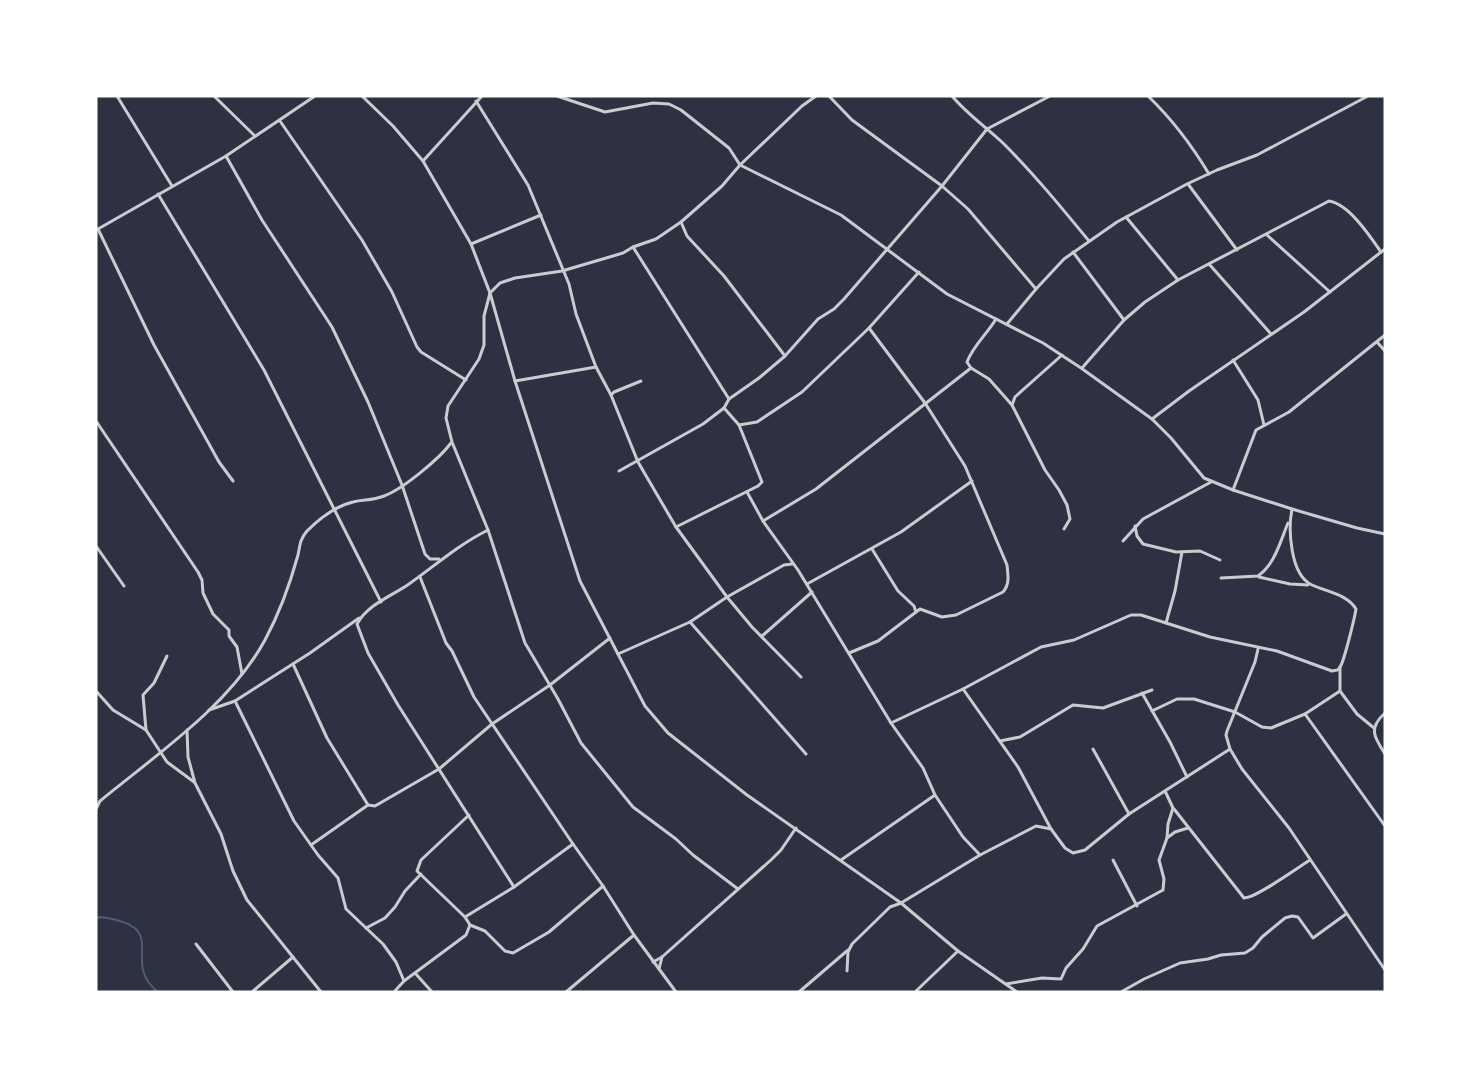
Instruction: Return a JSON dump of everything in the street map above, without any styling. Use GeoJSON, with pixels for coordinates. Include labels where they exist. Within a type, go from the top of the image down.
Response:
{"type":"FeatureCollection","features":[{"type":"Feature","properties":{"kind":"street"},"geometry":{"type":"LineString","coordinates":[[117,96],[172,186]]}},
{"type":"Feature","properties":{"kind":"street"},"geometry":{"type":"LineString","coordinates":[[214,96],[255,136]]}},
{"type":"Feature","properties":{"kind":"street"},"geometry":{"type":"LineString","coordinates":[[233,481],[219,462],[154,345],[97,230],[226,156],[315,96]]}},
{"type":"Feature","properties":{"kind":"street"},"geometry":{"type":"LineString","coordinates":[[362,96],[393,126],[423,161],[471,244],[490,293],[515,381],[580,581],[645,706],[668,733],[747,795],[901,903],[958,951],[1017,992]]}},
{"type":"Feature","properties":{"kind":"street"},"geometry":{"type":"LineString","coordinates":[[423,161],[482,96]]}},
{"type":"Feature","properties":{"kind":"street"},"geometry":{"type":"LineString","coordinates":[[557,96],[605,112],[654,103],[669,104],[729,148],[740,165],[841,215],[948,294],[1007,324],[1081,368],[1152,419],[1172,438],[1204,478],[1292,509],[1385,534]]}},
{"type":"Feature","properties":{"kind":"street"},"geometry":{"type":"LineString","coordinates":[[738,889],[633,807],[581,743],[525,643],[488,530],[452,442],[446,418],[448,406],[479,359],[484,345],[484,316],[490,293],[507,280],[562,272],[623,253],[656,239],[681,222],[723,186],[740,165],[802,106],[816,96]]}},
{"type":"Feature","properties":{"kind":"street"},"geometry":{"type":"LineString","coordinates":[[829,96],[852,120],[942,186],[968,209],[1036,289]]}},
{"type":"Feature","properties":{"kind":"street"},"geometry":{"type":"LineString","coordinates":[[952,96],[1054,198],[1089,241]]}},
{"type":"Feature","properties":{"kind":"street"},"geometry":{"type":"LineString","coordinates":[[620,471],[704,424],[724,408],[729,399],[785,356],[818,319],[839,305],[942,186],[987,129],[1050,96]]}},
{"type":"Feature","properties":{"kind":"street"},"geometry":{"type":"LineString","coordinates":[[1148,96],[1185,135],[1209,174]]}},
{"type":"Feature","properties":{"kind":"street"},"geometry":{"type":"LineString","coordinates":[[1007,324],[1036,289],[1073,252],[1126,217],[1209,174],[1257,155],[1368,96]]}},
{"type":"Feature","properties":{"kind":"street"},"geometry":{"type":"LineString","coordinates":[[476,101],[523,174],[542,215],[596,367],[611,395],[638,462],[676,527],[727,597],[752,627],[801,677]]}},
{"type":"Feature","properties":{"kind":"street"},"geometry":{"type":"LineString","coordinates":[[280,121],[362,240],[392,292],[417,347],[421,352],[466,380]]}},
{"type":"Feature","properties":{"kind":"street"},"geometry":{"type":"LineString","coordinates":[[226,156],[262,220],[332,327],[368,402],[402,485],[425,554],[430,559],[441,559]]}},
{"type":"Feature","properties":{"kind":"street"},"geometry":{"type":"LineString","coordinates":[[1188,184],[1236,250]]}},
{"type":"Feature","properties":{"kind":"street"},"geometry":{"type":"LineString","coordinates":[[158,194],[264,370],[381,602]]}},
{"type":"Feature","properties":{"kind":"street"},"geometry":{"type":"LineString","coordinates":[[1081,368],[1124,320],[1145,302],[1178,280],[1329,201],[1337,202],[1344,207],[1369,234],[1381,252]]}},
{"type":"Feature","properties":{"kind":"street"},"geometry":{"type":"LineString","coordinates":[[471,244],[542,215]]}},
{"type":"Feature","properties":{"kind":"street"},"geometry":{"type":"LineString","coordinates":[[1126,217],[1178,280]]}},
{"type":"Feature","properties":{"kind":"street"},"geometry":{"type":"LineString","coordinates":[[681,222],[687,236],[724,276],[785,356]]}},
{"type":"Feature","properties":{"kind":"street"},"geometry":{"type":"LineString","coordinates":[[1267,235],[1330,292]]}},
{"type":"Feature","properties":{"kind":"street"},"geometry":{"type":"LineString","coordinates":[[633,247],[729,399]]}},
{"type":"Feature","properties":{"kind":"street"},"geometry":{"type":"LineString","coordinates":[[1152,419],[1304,312],[1385,249]]}},
{"type":"Feature","properties":{"kind":"street"},"geometry":{"type":"LineString","coordinates":[[1073,252],[1124,320]]}},
{"type":"Feature","properties":{"kind":"street"},"geometry":{"type":"LineString","coordinates":[[1209,264],[1271,334]]}},
{"type":"Feature","properties":{"kind":"street"},"geometry":{"type":"LineString","coordinates":[[739,425],[757,422],[786,404],[830,367],[919,272]]}},
{"type":"Feature","properties":{"kind":"street"},"geometry":{"type":"LineString","coordinates":[[996,319],[984,338],[974,348],[967,362],[971,368],[989,379],[1012,405],[1041,462],[1067,505],[1070,519],[1064,529]]}},
{"type":"Feature","properties":{"kind":"street"},"geometry":{"type":"LineString","coordinates":[[849,652],[878,641],[920,609],[942,617],[956,615],[1003,592],[1008,580],[1007,565],[972,481],[925,403],[868,328]]}},
{"type":"Feature","properties":{"kind":"street"},"geometry":{"type":"LineString","coordinates":[[1233,490],[1253,434],[1264,425],[1289,412],[1385,335]]}},
{"type":"Feature","properties":{"kind":"street"},"geometry":{"type":"LineString","coordinates":[[1377,342],[1385,351]]}},
{"type":"Feature","properties":{"kind":"street"},"geometry":{"type":"LineString","coordinates":[[1012,405],[1015,397],[1062,355]]}},
{"type":"Feature","properties":{"kind":"street"},"geometry":{"type":"LineString","coordinates":[[1233,360],[1255,393],[1261,406],[1264,425]]}},
{"type":"Feature","properties":{"kind":"street"},"geometry":{"type":"LineString","coordinates":[[515,381],[596,367]]}},
{"type":"Feature","properties":{"kind":"street"},"geometry":{"type":"LineString","coordinates":[[763,521],[816,489],[971,368]]}},
{"type":"Feature","properties":{"kind":"street"},"geometry":{"type":"LineString","coordinates":[[611,395],[641,381]]}},
{"type":"Feature","properties":{"kind":"street"},"geometry":{"type":"LineString","coordinates":[[676,527],[747,492],[762,482],[739,425],[724,408]]}},
{"type":"Feature","properties":{"kind":"street"},"geometry":{"type":"LineString","coordinates":[[96,421],[198,572],[202,580],[203,593],[213,614],[229,630],[229,636],[237,647],[242,675]]}},
{"type":"Feature","properties":{"kind":"street"},"geometry":{"type":"LineString","coordinates":[[96,809],[100,801],[187,729],[230,690],[242,675],[265,640],[279,611],[298,555],[301,539],[309,529],[335,510],[354,501],[371,501],[387,495],[442,455],[452,442]]}},
{"type":"Feature","properties":{"kind":"street"},"geometry":{"type":"LineString","coordinates":[[807,584],[901,532],[972,481]]}},
{"type":"Feature","properties":{"kind":"street"},"geometry":{"type":"LineString","coordinates":[[1123,541],[1135,526],[1156,511],[1212,482]]}},
{"type":"Feature","properties":{"kind":"street"},"geometry":{"type":"LineString","coordinates":[[747,492],[763,521],[812,592],[891,723],[923,768],[935,795],[963,837],[980,855]]}},
{"type":"Feature","properties":{"kind":"street"},"geometry":{"type":"LineString","coordinates":[[1257,576],[1273,560],[1292,509]]}},
{"type":"Feature","properties":{"kind":"street"},"geometry":{"type":"LineString","coordinates":[[1289,522],[1292,552],[1300,575],[1310,585]]}},
{"type":"Feature","properties":{"kind":"street"},"geometry":{"type":"LineString","coordinates":[[1135,526],[1137,536],[1143,544],[1182,552],[1200,550],[1221,560]]}},
{"type":"Feature","properties":{"kind":"street"},"geometry":{"type":"LineString","coordinates":[[207,711],[235,701],[293,664],[420,577],[465,542],[488,530]]}},
{"type":"Feature","properties":{"kind":"street"},"geometry":{"type":"LineString","coordinates":[[96,546],[124,586]]}},
{"type":"Feature","properties":{"kind":"street"},"geometry":{"type":"LineString","coordinates":[[872,549],[898,591],[914,606],[916,612]]}},
{"type":"Feature","properties":{"kind":"street"},"geometry":{"type":"LineString","coordinates":[[1166,623],[1182,552]]}},
{"type":"Feature","properties":{"kind":"street"},"geometry":{"type":"LineString","coordinates":[[618,654],[690,622],[727,597],[784,565],[794,564]]}},
{"type":"Feature","properties":{"kind":"street"},"geometry":{"type":"LineString","coordinates":[[1221,578],[1257,576],[1298,585],[1310,585],[1352,602],[1356,609],[1340,667],[1340,691],[1357,714],[1374,728]]}},
{"type":"Feature","properties":{"kind":"street"},"geometry":{"type":"LineString","coordinates":[[420,577],[446,643],[474,698],[634,935],[676,992]]}},
{"type":"Feature","properties":{"kind":"street"},"geometry":{"type":"LineString","coordinates":[[762,636],[812,592]]}},
{"type":"Feature","properties":{"kind":"street"},"geometry":{"type":"LineString","coordinates":[[362,615],[357,624],[368,653],[398,705],[514,888]]}},
{"type":"Feature","properties":{"kind":"street"},"geometry":{"type":"LineString","coordinates":[[891,723],[1041,647],[1074,640],[1131,615],[1141,615],[1210,637],[1277,651],[1332,671],[1340,667]]}},
{"type":"Feature","properties":{"kind":"street"},"geometry":{"type":"LineString","coordinates":[[690,622],[806,754]]}},
{"type":"Feature","properties":{"kind":"street"},"geometry":{"type":"LineString","coordinates":[[311,845],[368,805],[375,806],[439,769],[492,724],[550,685],[610,638]]}},
{"type":"Feature","properties":{"kind":"street"},"geometry":{"type":"LineString","coordinates":[[1258,648],[1255,662],[1226,735],[1230,749],[1242,769],[1289,828],[1385,970]]}},
{"type":"Feature","properties":{"kind":"street"},"geometry":{"type":"LineString","coordinates":[[146,730],[144,695],[154,683],[167,656]]}},
{"type":"Feature","properties":{"kind":"street"},"geometry":{"type":"LineString","coordinates":[[293,664],[327,738],[368,805]]}},
{"type":"Feature","properties":{"kind":"street"},"geometry":{"type":"LineString","coordinates":[[963,688],[1017,767],[1051,829],[1065,848],[1073,853],[1085,850],[1129,814],[1230,749]]}},
{"type":"Feature","properties":{"kind":"street"},"geometry":{"type":"LineString","coordinates":[[999,741],[1020,737],[1073,705],[1103,708],[1152,690]]}},
{"type":"Feature","properties":{"kind":"street"},"geometry":{"type":"LineString","coordinates":[[96,691],[113,710],[146,730],[160,752],[178,772],[195,783]]}},
{"type":"Feature","properties":{"kind":"street"},"geometry":{"type":"LineString","coordinates":[[1152,711],[1177,699],[1194,699],[1235,712],[1262,727],[1271,729],[1305,714],[1340,691]]}},
{"type":"Feature","properties":{"kind":"street"},"geometry":{"type":"LineString","coordinates":[[1142,693],[1187,777]]}},
{"type":"Feature","properties":{"kind":"street"},"geometry":{"type":"LineString","coordinates":[[235,701],[294,821],[338,878],[346,909],[383,944],[396,962],[404,981]]}},
{"type":"Feature","properties":{"kind":"street"},"geometry":{"type":"LineString","coordinates":[[1385,713],[1376,721],[1374,728],[1376,740],[1385,754]]}},
{"type":"Feature","properties":{"kind":"street"},"geometry":{"type":"LineString","coordinates":[[1305,714],[1385,826]]}},
{"type":"Feature","properties":{"kind":"street"},"geometry":{"type":"LineString","coordinates":[[187,729],[188,757],[195,783],[221,834],[233,871],[247,900],[321,992]]}},
{"type":"Feature","properties":{"kind":"street"},"geometry":{"type":"LineString","coordinates":[[1093,749],[1129,814]]}},
{"type":"Feature","properties":{"kind":"street"},"geometry":{"type":"LineString","coordinates":[[1165,791],[1173,808],[1188,828],[1240,894],[1247,898],[1310,860]]}},
{"type":"Feature","properties":{"kind":"street"},"geometry":{"type":"LineString","coordinates":[[842,860],[935,795]]}},
{"type":"Feature","properties":{"kind":"street"},"geometry":{"type":"LineString","coordinates":[[1006,984],[1037,979],[1061,980],[1066,968],[1083,949],[1094,928],[1163,890],[1164,879],[1159,860],[1167,838],[1173,808]]}},
{"type":"Feature","properties":{"kind":"street"},"geometry":{"type":"LineString","coordinates":[[469,816],[421,860],[417,871],[465,917],[470,925],[485,931],[505,951],[513,953],[549,932],[603,886]]}},
{"type":"Feature","properties":{"kind":"street"},"geometry":{"type":"LineString","coordinates":[[799,992],[891,907],[980,855],[1036,826],[1051,829]]}},
{"type":"Feature","properties":{"kind":"street"},"geometry":{"type":"LineString","coordinates":[[653,962],[662,957],[781,850],[796,828]]}},
{"type":"Feature","properties":{"kind":"street"},"geometry":{"type":"LineString","coordinates":[[1167,838],[1175,832],[1188,828]]}},
{"type":"Feature","properties":{"kind":"street"},"geometry":{"type":"LineString","coordinates":[[465,917],[514,888],[573,844]]}},
{"type":"Feature","properties":{"kind":"street"},"geometry":{"type":"LineString","coordinates":[[1113,860],[1137,906]]}},
{"type":"Feature","properties":{"kind":"street"},"geometry":{"type":"LineString","coordinates":[[366,928],[385,918],[395,907],[401,895],[422,874]]}},
{"type":"Feature","properties":{"kind":"street"},"geometry":{"type":"LineString","coordinates":[[1121,992],[1180,963],[1245,953],[1285,918],[1292,916],[1298,918],[1313,938],[1346,914]]}},
{"type":"Feature","properties":{"kind":"street"},"geometry":{"type":"LineString","coordinates":[[393,992],[404,981],[462,939],[470,925]]}},
{"type":"Feature","properties":{"kind":"street"},"geometry":{"type":"LineString","coordinates":[[566,992],[634,935]]}},
{"type":"Feature","properties":{"kind":"street"},"geometry":{"type":"LineString","coordinates":[[196,944],[233,992]]}},
{"type":"Feature","properties":{"kind":"street"},"geometry":{"type":"LineString","coordinates":[[847,970],[849,948]]}},
{"type":"Feature","properties":{"kind":"street"},"geometry":{"type":"LineString","coordinates":[[915,992],[958,951]]}},
{"type":"Feature","properties":{"kind":"street"},"geometry":{"type":"LineString","coordinates":[[252,992],[293,957]]}},
{"type":"Feature","properties":{"kind":"street"},"geometry":{"type":"LineString","coordinates":[[659,969],[662,957]]}},
{"type":"Feature","properties":{"kind":"street"},"geometry":{"type":"LineString","coordinates":[[415,973],[432,992]]}},
{"type":"Feature","properties":{"kind":"waterway"},"geometry":{"type":"LineString","coordinates":[[96,919],[100,917],[122,922],[135,928],[141,937],[143,968],[147,980],[158,992]]}}]}
